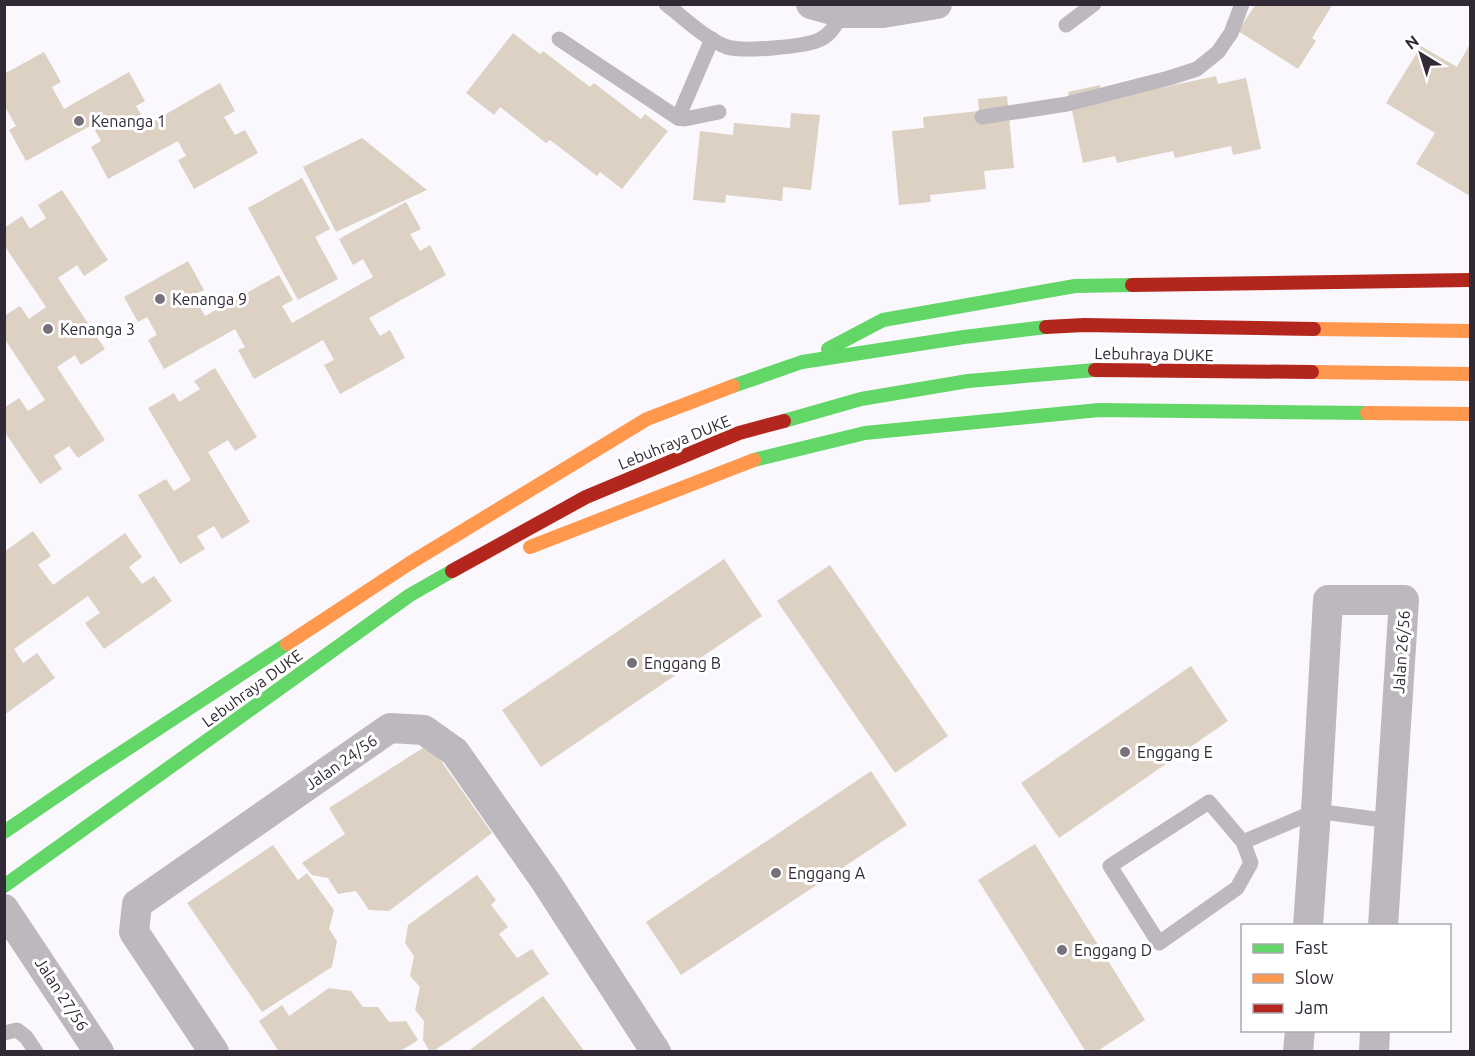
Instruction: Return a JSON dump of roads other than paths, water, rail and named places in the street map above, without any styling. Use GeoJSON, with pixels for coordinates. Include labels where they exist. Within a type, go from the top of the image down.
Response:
{"type":"FeatureCollection","features":[{"type":"Feature","properties":{"kind":"highway"},"geometry":{"type":"LineString","coordinates":[[802,362],[883,320],[1075,286],[1470,280]]}},
{"type":"Feature","properties":{"kind":"highway","name":"Lebuhraya DUKE"},"geometry":{"type":"LineString","coordinates":[[4,832],[410,563],[647,419],[723,389],[802,362],[1032,328],[1084,325],[1470,332]]}},
{"type":"Feature","properties":{"kind":"highway","name":"Lebuhraya DUKE"},"geometry":{"type":"LineString","coordinates":[[4,886],[410,595],[586,496],[740,433],[861,399],[968,381],[1087,370],[1470,374]]}},
{"type":"Feature","properties":{"kind":"highway"},"geometry":{"type":"LineString","coordinates":[[520,551],[747,462],[865,433],[1099,410],[1470,414]]}},
{"type":"Feature","properties":{"kind":"highway"},"geometry":{"type":"LineString","coordinates":[[410,595],[498,560]]}},
{"type":"Feature","properties":{"kind":"street"},"geometry":{"type":"LineString","coordinates":[[811,4],[843,13],[883,14],[937,4]]}},
{"type":"Feature","properties":{"kind":"street","name":"Jalan 26/56"},"geometry":{"type":"LineString","coordinates":[[1308,924],[1317,811],[1328,600],[1404,600],[1383,924]]}},
{"type":"Feature","properties":{"kind":"street","name":"Jalan 24/56"},"geometry":{"type":"LineString","coordinates":[[213,1052],[134,932],[137,904],[390,728],[424,730],[455,752],[546,882],[656,1052]]}},
{"type":"Feature","properties":{"kind":"street","name":"Jalan 27/56"},"geometry":{"type":"LineString","coordinates":[[4,909],[99,1052]]}},
{"type":"Feature","properties":{"kind":"street"},"geometry":{"type":"LineString","coordinates":[[1298,1052],[1300,1032]]}},
{"type":"Feature","properties":{"kind":"street"},"geometry":{"type":"LineString","coordinates":[[1374,1052],[1376,1032]]}},
{"type":"Feature","properties":{"kind":"lane"},"geometry":{"type":"LineString","coordinates":[[666,4],[712,39],[726,47],[740,50],[800,45],[819,40],[832,31],[843,13]]}},
{"type":"Feature","properties":{"kind":"lane"},"geometry":{"type":"LineString","coordinates":[[1066,25],[1094,4]]}},
{"type":"Feature","properties":{"kind":"lane"},"geometry":{"type":"LineString","coordinates":[[982,117],[1067,104],[1197,69],[1218,52],[1231,33],[1242,4]]}},
{"type":"Feature","properties":{"kind":"lane"},"geometry":{"type":"LineString","coordinates":[[560,39],[678,118],[685,119],[719,112]]}},
{"type":"Feature","properties":{"kind":"lane"},"geometry":{"type":"LineString","coordinates":[[678,118],[712,39]]}},
{"type":"Feature","properties":{"kind":"lane"},"geometry":{"type":"LineString","coordinates":[[1209,802],[1243,842],[1251,864],[1237,888],[1159,943],[1110,866],[1209,802]]}},
{"type":"Feature","properties":{"kind":"lane"},"geometry":{"type":"LineString","coordinates":[[1243,842],[1317,811],[1390,821]]}},
{"type":"Feature","properties":{"kind":"lane"},"geometry":{"type":"LineString","coordinates":[[4,1033],[17,1030],[26,1037],[36,1052]]}},
{"type":"Feature","properties":{"kind":"place","name":"Kenanga 1"},"geometry":{"type":"Point","coordinates":[79,121]}},
{"type":"Feature","properties":{"kind":"place","name":"Kenanga 9"},"geometry":{"type":"Point","coordinates":[160,299]}},
{"type":"Feature","properties":{"kind":"place","name":"Kenanga 3"},"geometry":{"type":"Point","coordinates":[48,329]}},
{"type":"Feature","properties":{"kind":"place","name":"Enggang B"},"geometry":{"type":"Point","coordinates":[632,663]}},
{"type":"Feature","properties":{"kind":"place","name":"Enggang E"},"geometry":{"type":"Point","coordinates":[1125,752]}},
{"type":"Feature","properties":{"kind":"place","name":"Enggang A"},"geometry":{"type":"Point","coordinates":[776,873]}},
{"type":"Feature","properties":{"kind":"place","name":"Enggang D"},"geometry":{"type":"Point","coordinates":[1062,950]}}]}
